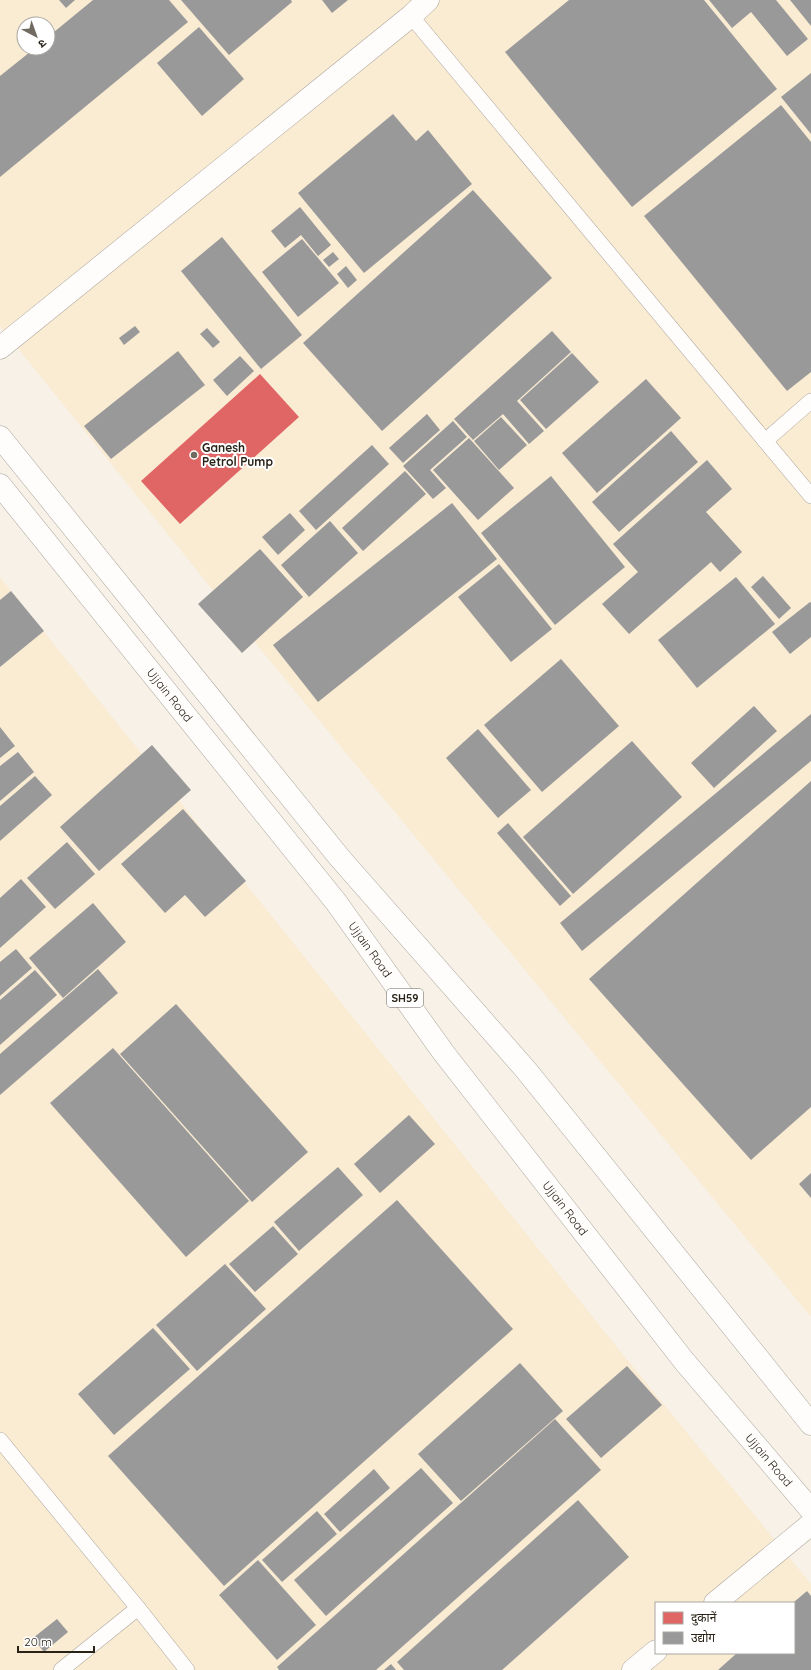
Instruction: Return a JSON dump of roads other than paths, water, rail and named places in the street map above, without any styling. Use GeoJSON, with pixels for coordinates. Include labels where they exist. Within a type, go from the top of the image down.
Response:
{"type":"FeatureCollection","features":[{"type":"Feature","properties":{"kind":"main road"},"geometry":{"type":"LineString","coordinates":[[0,348],[411,16],[428,0]]}},
{"type":"Feature","properties":{"kind":"main road"},"geometry":{"type":"LineString","coordinates":[[0,437],[339,857],[526,1070],[811,1424]]}},
{"type":"Feature","properties":{"kind":"main road","name":"Ujjain Road"},"geometry":{"type":"LineString","coordinates":[[0,486],[336,902],[443,1052],[684,1361],[811,1510]]}},
{"type":"Feature","properties":{"kind":"main road"},"geometry":{"type":"LineString","coordinates":[[716,1602],[811,1524]]}},
{"type":"Feature","properties":{"kind":"main road"},"geometry":{"type":"LineString","coordinates":[[633,1670],[655,1652]]}},
{"type":"Feature","properties":{"kind":"lane"},"geometry":{"type":"LineString","coordinates":[[411,16],[811,496]]}},
{"type":"Feature","properties":{"kind":"lane"},"geometry":{"type":"LineString","coordinates":[[765,441],[811,402]]}},
{"type":"Feature","properties":{"kind":"lane"},"geometry":{"type":"LineString","coordinates":[[0,1440],[187,1670]]}},
{"type":"Feature","properties":{"kind":"lane"},"geometry":{"type":"LineString","coordinates":[[61,1670],[138,1608]]}},
{"type":"Feature","properties":{"kind":"place","name":"Ganesh Petrol Pump"},"geometry":{"type":"Point","coordinates":[194,455]}}]}
